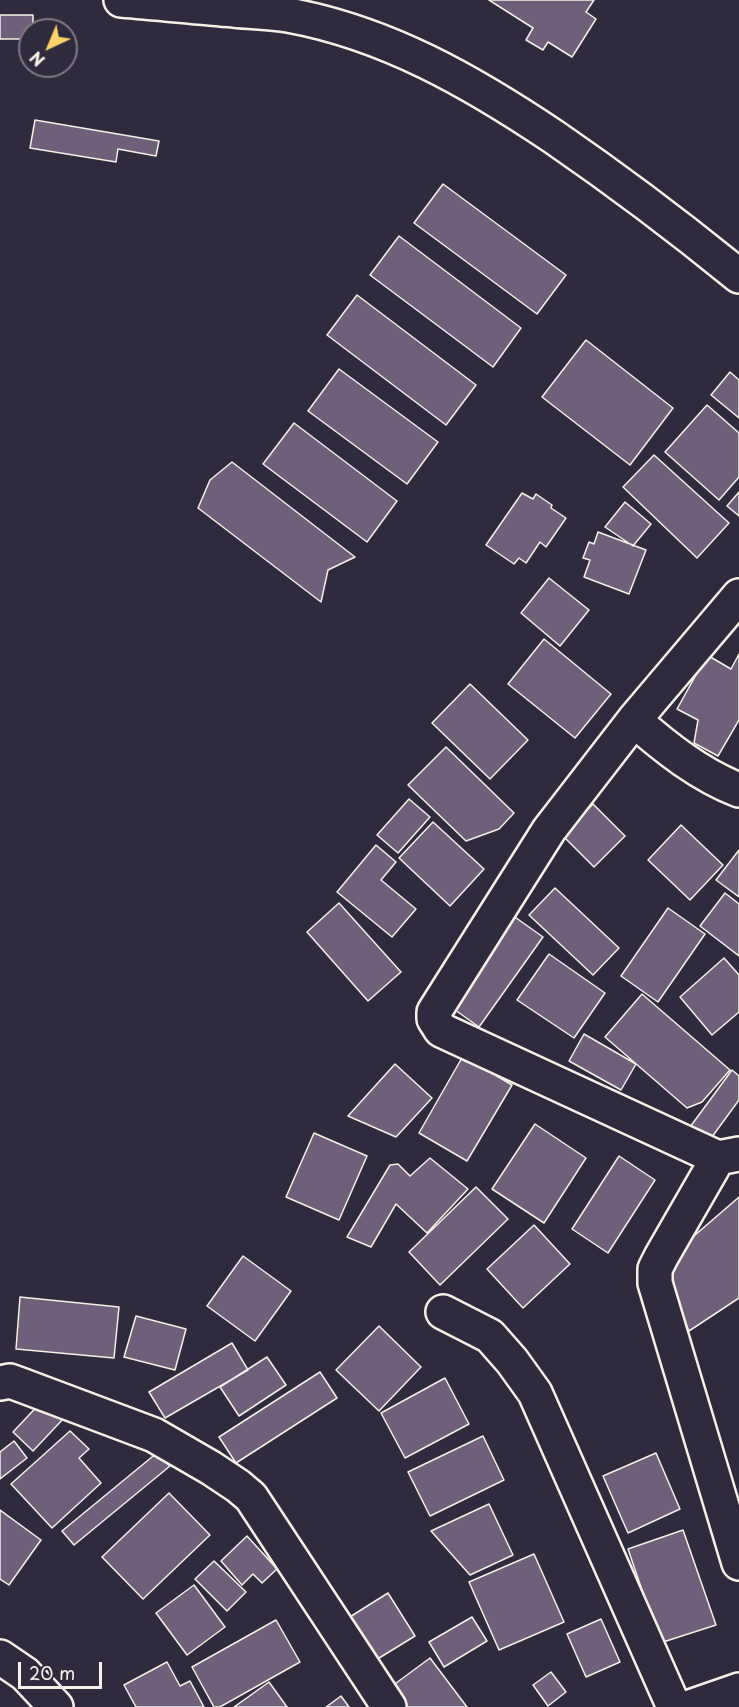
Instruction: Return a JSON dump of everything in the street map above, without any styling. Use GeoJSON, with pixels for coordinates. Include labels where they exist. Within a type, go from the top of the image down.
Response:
{"type":"FeatureCollection","features":[{"type":"Feature","properties":{"kind":"street"},"geometry":{"type":"LineString","coordinates":[[121,0],[288,7],[389,44],[434,64],[473,85],[612,176],[739,276]]}},
{"type":"Feature","properties":{"kind":"street"},"geometry":{"type":"LineString","coordinates":[[739,596],[634,720],[549,830],[434,1012],[434,1019],[441,1030],[728,1156],[661,1257],[655,1269],[655,1283],[739,1563]]}},
{"type":"Feature","properties":{"kind":"street"},"geometry":{"type":"LineString","coordinates":[[634,720],[672,753],[725,785],[739,790]]}},
{"type":"Feature","properties":{"kind":"street"},"geometry":{"type":"LineString","coordinates":[[443,1312],[490,1336],[535,1393],[674,1707]]}},
{"type":"Feature","properties":{"kind":"street"},"geometry":{"type":"LineString","coordinates":[[0,1383],[10,1381],[154,1435],[238,1486],[251,1497],[389,1707]]}},
{"type":"Feature","properties":{"kind":"street"},"geometry":{"type":"LineString","coordinates":[[0,1657],[25,1674],[56,1707]]}},
{"type":"Feature","properties":{"kind":"street"},"geometry":{"type":"LineString","coordinates":[[690,1707],[739,1690]]}},
{"type":"Feature","properties":{"kind":"building"},"geometry":{"type":"Polygon","coordinates":[[[489,0],[594,0],[586,12],[596,19],[572,57],[548,42],[543,50],[526,40],[533,28],[489,0]]]}},
{"type":"Feature","properties":{"kind":"building"},"geometry":{"type":"Polygon","coordinates":[[[0,15],[33,15],[33,18],[18,18],[18,39],[0,39],[0,15]]]}},
{"type":"Feature","properties":{"kind":"building"},"geometry":{"type":"Polygon","coordinates":[[[35,120],[159,141],[156,156],[118,149],[116,162],[30,148],[35,120]]]}},
{"type":"Feature","properties":{"kind":"building"},"geometry":{"type":"Polygon","coordinates":[[[443,184],[566,275],[537,314],[414,223],[443,184]]]}},
{"type":"Feature","properties":{"kind":"building"},"geometry":{"type":"Polygon","coordinates":[[[399,236],[521,328],[493,367],[370,275],[399,236]]]}},
{"type":"Feature","properties":{"kind":"building"},"geometry":{"type":"Polygon","coordinates":[[[357,295],[476,385],[446,425],[327,335],[357,295]]]}},
{"type":"Feature","properties":{"kind":"building"},"geometry":{"type":"Polygon","coordinates":[[[586,340],[673,408],[630,465],[542,397],[586,340]]]}},
{"type":"Feature","properties":{"kind":"building"},"geometry":{"type":"Polygon","coordinates":[[[339,369],[438,442],[407,484],[308,411],[339,369]]]}},
{"type":"Feature","properties":{"kind":"building"},"geometry":{"type":"Polygon","coordinates":[[[730,372],[739,380],[739,418],[711,395],[730,372]]]}},
{"type":"Feature","properties":{"kind":"building"},"geometry":{"type":"Polygon","coordinates":[[[707,405],[739,433],[739,477],[719,500],[665,452],[707,405]]]}},
{"type":"Feature","properties":{"kind":"building"},"geometry":{"type":"Polygon","coordinates":[[[294,423],[397,501],[367,542],[263,464],[294,423]]]}},
{"type":"Feature","properties":{"kind":"building"},"geometry":{"type":"Polygon","coordinates":[[[654,455],[729,523],[697,558],[623,487],[654,455]]]}},
{"type":"Feature","properties":{"kind":"building"},"geometry":{"type":"Polygon","coordinates":[[[232,462],[355,557],[328,570],[321,602],[198,508],[210,480],[232,462]]]}},
{"type":"Feature","properties":{"kind":"building"},"geometry":{"type":"Polygon","coordinates":[[[739,492],[739,516],[727,506],[739,492]]]}},
{"type":"Feature","properties":{"kind":"building"},"geometry":{"type":"Polygon","coordinates":[[[522,493],[533,499],[536,494],[566,518],[546,547],[540,542],[526,563],[519,558],[514,564],[486,545],[522,493]]]}},
{"type":"Feature","properties":{"kind":"building"},"geometry":{"type":"Polygon","coordinates":[[[625,502],[651,524],[633,546],[605,527],[625,502]]]}},
{"type":"Feature","properties":{"kind":"building"},"geometry":{"type":"Polygon","coordinates":[[[598,532],[646,550],[629,594],[584,577],[590,560],[583,558],[589,542],[594,544],[598,532]]]}},
{"type":"Feature","properties":{"kind":"building"},"geometry":{"type":"Polygon","coordinates":[[[549,578],[589,610],[560,646],[521,613],[549,578]]]}},
{"type":"Feature","properties":{"kind":"building"},"geometry":{"type":"Polygon","coordinates":[[[544,639],[611,694],[575,738],[508,684],[544,639]]]}},
{"type":"Feature","properties":{"kind":"building"},"geometry":{"type":"Polygon","coordinates":[[[739,654],[739,720],[718,756],[694,743],[698,720],[677,709],[707,655],[731,669],[739,654]]]}},
{"type":"Feature","properties":{"kind":"building"},"geometry":{"type":"Polygon","coordinates":[[[470,684],[528,740],[490,779],[432,723],[470,684]]]}},
{"type":"Feature","properties":{"kind":"building"},"geometry":{"type":"Polygon","coordinates":[[[446,747],[514,813],[499,829],[466,841],[408,785],[446,747]]]}},
{"type":"Feature","properties":{"kind":"building"},"geometry":{"type":"Polygon","coordinates":[[[409,799],[430,817],[398,853],[377,835],[409,799]]]}},
{"type":"Feature","properties":{"kind":"building"},"geometry":{"type":"Polygon","coordinates":[[[593,804],[625,836],[594,867],[562,835],[593,804]]]}},
{"type":"Feature","properties":{"kind":"building"},"geometry":{"type":"Polygon","coordinates":[[[433,822],[484,869],[450,906],[399,858],[433,822]]]}},
{"type":"Feature","properties":{"kind":"building"},"geometry":{"type":"Polygon","coordinates":[[[681,825],[723,865],[690,900],[648,860],[681,825]]]}},
{"type":"Feature","properties":{"kind":"building"},"geometry":{"type":"Polygon","coordinates":[[[376,845],[396,862],[381,880],[416,909],[392,937],[337,892],[376,845]]]}},
{"type":"Feature","properties":{"kind":"building"},"geometry":{"type":"Polygon","coordinates":[[[739,850],[739,897],[716,880],[739,850]]]}},
{"type":"Feature","properties":{"kind":"building"},"geometry":{"type":"Polygon","coordinates":[[[555,888],[619,948],[593,975],[529,915],[555,888]]]}},
{"type":"Feature","properties":{"kind":"building"},"geometry":{"type":"Polygon","coordinates":[[[725,893],[739,904],[739,956],[700,926],[725,893]]]}},
{"type":"Feature","properties":{"kind":"building"},"geometry":{"type":"Polygon","coordinates":[[[339,903],[401,972],[368,1001],[307,932],[339,903]]]}},
{"type":"Feature","properties":{"kind":"building"},"geometry":{"type":"Polygon","coordinates":[[[668,908],[705,934],[658,1002],[621,976],[668,908]]]}},
{"type":"Feature","properties":{"kind":"building"},"geometry":{"type":"Polygon","coordinates":[[[505,910],[543,937],[479,1027],[441,1000],[505,910]]]}},
{"type":"Feature","properties":{"kind":"building"},"geometry":{"type":"Polygon","coordinates":[[[549,954],[605,993],[574,1038],[517,1000],[549,954]]]}},
{"type":"Feature","properties":{"kind":"building"},"geometry":{"type":"Polygon","coordinates":[[[724,958],[739,975],[739,1012],[712,1035],[680,997],[724,958]]]}},
{"type":"Feature","properties":{"kind":"building"},"geometry":{"type":"Polygon","coordinates":[[[642,994],[730,1070],[702,1102],[687,1108],[605,1037],[642,994]]]}},
{"type":"Feature","properties":{"kind":"building"},"geometry":{"type":"Polygon","coordinates":[[[584,1034],[636,1064],[621,1090],[569,1061],[584,1034]]]}},
{"type":"Feature","properties":{"kind":"building"},"geometry":{"type":"Polygon","coordinates":[[[463,1056],[512,1085],[467,1161],[419,1133],[463,1056]]]}},
{"type":"Feature","properties":{"kind":"building"},"geometry":{"type":"Polygon","coordinates":[[[395,1064],[432,1098],[396,1137],[348,1116],[395,1064]]]}},
{"type":"Feature","properties":{"kind":"building"},"geometry":{"type":"Polygon","coordinates":[[[732,1070],[739,1076],[739,1100],[709,1141],[690,1127],[732,1070]]]}},
{"type":"Feature","properties":{"kind":"building"},"geometry":{"type":"Polygon","coordinates":[[[535,1124],[586,1158],[544,1223],[492,1189],[535,1124]]]}},
{"type":"Feature","properties":{"kind":"building"},"geometry":{"type":"Polygon","coordinates":[[[314,1133],[367,1156],[339,1220],[286,1197],[314,1133]]]}},
{"type":"Feature","properties":{"kind":"building"},"geometry":{"type":"Polygon","coordinates":[[[619,1156],[655,1180],[608,1253],[572,1229],[619,1156]]]}},
{"type":"Feature","properties":{"kind":"building"},"geometry":{"type":"Polygon","coordinates":[[[430,1158],[468,1189],[427,1233],[396,1204],[371,1247],[347,1237],[390,1165],[398,1164],[410,1176],[430,1158]]]}},
{"type":"Feature","properties":{"kind":"building"},"geometry":{"type":"Polygon","coordinates":[[[476,1187],[508,1219],[440,1285],[409,1252],[476,1187]]]}},
{"type":"Feature","properties":{"kind":"building"},"geometry":{"type":"Polygon","coordinates":[[[739,1197],[739,1298],[689,1331],[658,1267],[739,1197]]]}},
{"type":"Feature","properties":{"kind":"building"},"geometry":{"type":"Polygon","coordinates":[[[534,1225],[570,1264],[523,1308],[487,1269],[534,1225]]]}},
{"type":"Feature","properties":{"kind":"building"},"geometry":{"type":"Polygon","coordinates":[[[243,1256],[291,1291],[255,1341],[207,1306],[243,1256]]]}},
{"type":"Feature","properties":{"kind":"building"},"geometry":{"type":"Polygon","coordinates":[[[20,1297],[119,1307],[114,1358],[16,1349],[20,1297]]]}},
{"type":"Feature","properties":{"kind":"building"},"geometry":{"type":"Polygon","coordinates":[[[136,1316],[186,1329],[175,1370],[124,1357],[136,1316]]]}},
{"type":"Feature","properties":{"kind":"building"},"geometry":{"type":"Polygon","coordinates":[[[379,1326],[421,1367],[379,1411],[336,1370],[379,1326]]]}},
{"type":"Feature","properties":{"kind":"building"},"geometry":{"type":"Polygon","coordinates":[[[232,1343],[248,1370],[165,1418],[149,1392],[232,1343]]]}},
{"type":"Feature","properties":{"kind":"building"},"geometry":{"type":"Polygon","coordinates":[[[267,1357],[286,1385],[239,1416],[220,1387],[267,1357]]]}},
{"type":"Feature","properties":{"kind":"building"},"geometry":{"type":"Polygon","coordinates":[[[320,1372],[337,1398],[236,1463],[219,1437],[320,1372]]]}},
{"type":"Feature","properties":{"kind":"building"},"geometry":{"type":"Polygon","coordinates":[[[445,1378],[469,1424],[405,1458],[381,1413],[445,1378]]]}},
{"type":"Feature","properties":{"kind":"building"},"geometry":{"type":"Polygon","coordinates":[[[44,1399],[64,1418],[33,1451],[13,1432],[44,1399]]]}},
{"type":"Feature","properties":{"kind":"building"},"geometry":{"type":"Polygon","coordinates":[[[70,1431],[89,1449],[79,1458],[101,1483],[52,1528],[11,1484],[70,1431]]]}},
{"type":"Feature","properties":{"kind":"building"},"geometry":{"type":"Polygon","coordinates":[[[483,1436],[504,1480],[430,1516],[408,1472],[483,1436]]]}},
{"type":"Feature","properties":{"kind":"building"},"geometry":{"type":"Polygon","coordinates":[[[14,1441],[27,1458],[0,1479],[0,1452],[14,1441]]]}},
{"type":"Feature","properties":{"kind":"building"},"geometry":{"type":"Polygon","coordinates":[[[158,1452],[170,1466],[74,1545],[62,1531],[158,1452]]]}},
{"type":"Feature","properties":{"kind":"building"},"geometry":{"type":"Polygon","coordinates":[[[656,1453],[680,1509],[628,1533],[603,1476],[656,1453]]]}},
{"type":"Feature","properties":{"kind":"building"},"geometry":{"type":"Polygon","coordinates":[[[169,1493],[210,1535],[143,1599],[102,1557],[169,1493]]]}},
{"type":"Feature","properties":{"kind":"building"},"geometry":{"type":"Polygon","coordinates":[[[489,1504],[513,1555],[470,1575],[431,1531],[489,1504]]]}},
{"type":"Feature","properties":{"kind":"building"},"geometry":{"type":"Polygon","coordinates":[[[0,1510],[41,1540],[9,1585],[0,1579],[0,1510]]]}},
{"type":"Feature","properties":{"kind":"building"},"geometry":{"type":"Polygon","coordinates":[[[683,1530],[716,1625],[660,1643],[628,1549],[683,1530]]]}},
{"type":"Feature","properties":{"kind":"building"},"geometry":{"type":"Polygon","coordinates":[[[247,1536],[277,1569],[262,1583],[253,1574],[242,1585],[221,1561],[247,1536]]]}},
{"type":"Feature","properties":{"kind":"building"},"geometry":{"type":"Polygon","coordinates":[[[534,1554],[564,1622],[499,1650],[469,1582],[534,1554]]]}},
{"type":"Feature","properties":{"kind":"building"},"geometry":{"type":"Polygon","coordinates":[[[214,1561],[246,1592],[227,1611],[195,1579],[214,1561]]]}},
{"type":"Feature","properties":{"kind":"building"},"geometry":{"type":"Polygon","coordinates":[[[194,1585],[225,1627],[187,1655],[156,1613],[194,1585]]]}},
{"type":"Feature","properties":{"kind":"building"},"geometry":{"type":"Polygon","coordinates":[[[388,1593],[415,1636],[371,1663],[345,1620],[388,1593]]]}},
{"type":"Feature","properties":{"kind":"building"},"geometry":{"type":"Polygon","coordinates":[[[472,1617],[487,1641],[444,1667],[429,1642],[472,1617]]]}},
{"type":"Feature","properties":{"kind":"building"},"geometry":{"type":"Polygon","coordinates":[[[601,1619],[620,1662],[586,1677],[567,1634],[601,1619]]]}},
{"type":"Feature","properties":{"kind":"building"},"geometry":{"type":"Polygon","coordinates":[[[276,1620],[300,1662],[220,1707],[214,1707],[192,1667],[276,1620]]]}},
{"type":"Feature","properties":{"kind":"building"},"geometry":{"type":"Polygon","coordinates":[[[430,1658],[467,1707],[402,1707],[388,1689],[430,1658]]]}},
{"type":"Feature","properties":{"kind":"building"},"geometry":{"type":"Polygon","coordinates":[[[167,1662],[180,1686],[190,1681],[204,1707],[136,1707],[124,1685],[167,1662]]]}},
{"type":"Feature","properties":{"kind":"building"},"geometry":{"type":"Polygon","coordinates":[[[551,1672],[566,1692],[548,1706],[533,1685],[551,1672]]]}},
{"type":"Feature","properties":{"kind":"building"},"geometry":{"type":"Polygon","coordinates":[[[269,1682],[287,1707],[234,1707],[269,1682]]]}},
{"type":"Feature","properties":{"kind":"building"},"geometry":{"type":"Polygon","coordinates":[[[341,1696],[349,1707],[326,1707],[341,1696]]]}}]}
